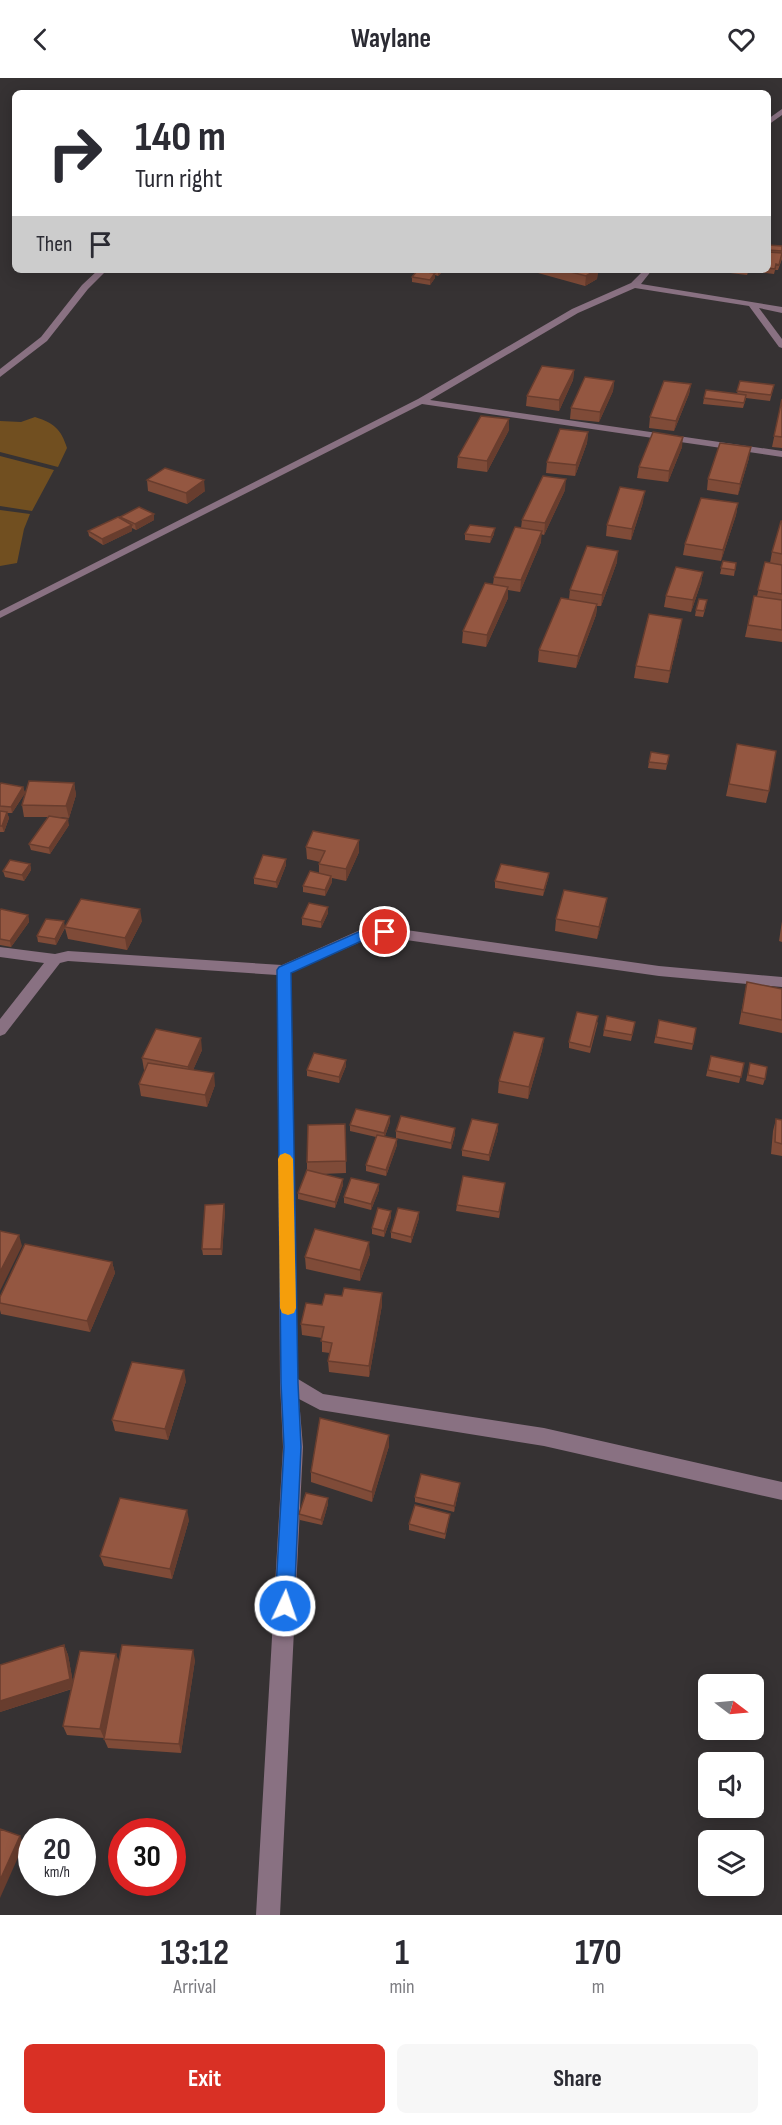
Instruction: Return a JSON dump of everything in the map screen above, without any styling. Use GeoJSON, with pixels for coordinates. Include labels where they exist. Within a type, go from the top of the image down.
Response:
{"type":"FeatureCollection","features":[{"type":"Feature","properties":{"kind":"street"},"geometry":{"type":"LineString","coordinates":[[0,374],[44,339],[85,287],[100,273]]}},
{"type":"Feature","properties":{"kind":"street"},"geometry":{"type":"LineString","coordinates":[[0,615],[421,402],[575,311],[634,285],[644,278],[646,273]]}},
{"type":"Feature","properties":{"kind":"street"},"geometry":{"type":"LineString","coordinates":[[634,285],[782,310]]}},
{"type":"Feature","properties":{"kind":"street"},"geometry":{"type":"LineString","coordinates":[[752,304],[782,345]]}},
{"type":"Feature","properties":{"kind":"street"},"geometry":{"type":"LineString","coordinates":[[421,402],[782,454]]}},
{"type":"Feature","properties":{"kind":"street"},"geometry":{"type":"LineString","coordinates":[[0,952],[55,959],[68,956],[284,970],[365,934],[385,932],[659,971],[782,982]]}},
{"type":"Feature","properties":{"kind":"street"},"geometry":{"type":"LineString","coordinates":[[0,1030],[55,959]]}},
{"type":"Feature","properties":{"kind":"street"},"geometry":{"type":"LineString","coordinates":[[268,1915],[293,1447],[289,1383],[284,970]]}},
{"type":"Feature","properties":{"kind":"street"},"geometry":{"type":"LineString","coordinates":[[289,1383],[320,1402],[544,1437],[782,1491]]}},
{"type":"Feature","properties":{"kind":"shaded area"},"geometry":{"type":"Polygon","coordinates":[[[35,417],[56,428],[65,441],[67,448],[58,467],[0,452],[0,421],[21,422],[35,417]]]}},
{"type":"Feature","properties":{"kind":"shaded area"},"geometry":{"type":"Polygon","coordinates":[[[0,456],[54,470],[32,511],[0,506],[0,456]]]}},
{"type":"Feature","properties":{"kind":"shaded area"},"geometry":{"type":"Polygon","coordinates":[[[0,510],[30,514],[24,529],[17,563],[0,566],[0,510]]]}},
{"type":"Feature","properties":{"kind":"building"},"geometry":{"type":"Polygon","coordinates":[[[771,245],[782,246],[782,251],[771,250],[771,245]]]}},
{"type":"Feature","properties":{"kind":"building"},"geometry":{"type":"Polygon","coordinates":[[[771,252],[782,253],[779,265],[776,264],[775,269],[771,268],[771,252]]]}},
{"type":"Feature","properties":{"kind":"building"},"geometry":{"type":"Polygon","coordinates":[[[415,273],[435,273],[430,280],[412,277],[415,273]]]}},
{"type":"Feature","properties":{"kind":"building"},"geometry":{"type":"Polygon","coordinates":[[[574,273],[591,273],[586,276],[574,273]]]}},
{"type":"Feature","properties":{"kind":"building"},"geometry":{"type":"Polygon","coordinates":[[[542,366],[574,370],[559,400],[527,396],[542,366]]]}},
{"type":"Feature","properties":{"kind":"building"},"geometry":{"type":"Polygon","coordinates":[[[585,377],[614,381],[600,412],[571,408],[585,377]]]}},
{"type":"Feature","properties":{"kind":"building"},"geometry":{"type":"Polygon","coordinates":[[[664,381],[691,384],[676,421],[650,417],[664,381]]]}},
{"type":"Feature","properties":{"kind":"building"},"geometry":{"type":"Polygon","coordinates":[[[740,381],[774,385],[771,395],[737,391],[740,381]]]}},
{"type":"Feature","properties":{"kind":"building"},"geometry":{"type":"Polygon","coordinates":[[[706,390],[746,395],[744,403],[704,398],[706,390]]]}},
{"type":"Feature","properties":{"kind":"building"},"geometry":{"type":"Polygon","coordinates":[[[782,399],[782,437],[774,436],[782,399]]]}},
{"type":"Feature","properties":{"kind":"building"},"geometry":{"type":"Polygon","coordinates":[[[481,416],[509,419],[487,461],[458,457],[481,416]]]}},
{"type":"Feature","properties":{"kind":"building"},"geometry":{"type":"Polygon","coordinates":[[[560,429],[588,432],[576,465],[547,462],[560,429]]]}},
{"type":"Feature","properties":{"kind":"building"},"geometry":{"type":"Polygon","coordinates":[[[653,432],[683,437],[669,471],[639,467],[653,432]]]}},
{"type":"Feature","properties":{"kind":"building"},"geometry":{"type":"Polygon","coordinates":[[[720,443],[751,447],[740,484],[708,479],[720,443]]]}},
{"type":"Feature","properties":{"kind":"building"},"geometry":{"type":"Polygon","coordinates":[[[165,468],[204,480],[186,493],[147,480],[165,468]]]}},
{"type":"Feature","properties":{"kind":"building"},"geometry":{"type":"Polygon","coordinates":[[[543,476],[566,479],[545,523],[522,520],[543,476]]]}},
{"type":"Feature","properties":{"kind":"building"},"geometry":{"type":"Polygon","coordinates":[[[620,487],[645,491],[632,529],[607,525],[620,487]]]}},
{"type":"Feature","properties":{"kind":"building"},"geometry":{"type":"Polygon","coordinates":[[[701,498],[738,503],[723,550],[685,544],[701,498]]]}},
{"type":"Feature","properties":{"kind":"building"},"geometry":{"type":"Polygon","coordinates":[[[139,507],[154,514],[135,524],[120,517],[139,507]]]}},
{"type":"Feature","properties":{"kind":"building"},"geometry":{"type":"Polygon","coordinates":[[[118,517],[132,525],[102,539],[88,531],[118,517]]]}},
{"type":"Feature","properties":{"kind":"building"},"geometry":{"type":"Polygon","coordinates":[[[782,521],[782,554],[772,552],[782,521]]]}},
{"type":"Feature","properties":{"kind":"building"},"geometry":{"type":"Polygon","coordinates":[[[470,525],[495,528],[491,537],[465,534],[470,525]]]}},
{"type":"Feature","properties":{"kind":"building"},"geometry":{"type":"Polygon","coordinates":[[[515,527],[542,531],[521,580],[494,577],[515,527]]]}},
{"type":"Feature","properties":{"kind":"building"},"geometry":{"type":"Polygon","coordinates":[[[587,546],[618,551],[602,595],[570,590],[587,546]]]}},
{"type":"Feature","properties":{"kind":"building"},"geometry":{"type":"Polygon","coordinates":[[[723,561],[736,563],[735,570],[721,568],[723,561]]]}},
{"type":"Feature","properties":{"kind":"building"},"geometry":{"type":"Polygon","coordinates":[[[765,562],[782,565],[782,594],[758,590],[765,562]]]}},
{"type":"Feature","properties":{"kind":"building"},"geometry":{"type":"Polygon","coordinates":[[[676,567],[703,572],[693,600],[666,596],[676,567]]]}},
{"type":"Feature","properties":{"kind":"building"},"geometry":{"type":"Polygon","coordinates":[[[485,583],[508,587],[487,635],[463,631],[485,583]]]}},
{"type":"Feature","properties":{"kind":"building"},"geometry":{"type":"Polygon","coordinates":[[[754,596],[782,600],[782,630],[748,625],[754,596]]]}},
{"type":"Feature","properties":{"kind":"building"},"geometry":{"type":"Polygon","coordinates":[[[561,598],[597,604],[578,656],[539,650],[561,598]]]}},
{"type":"Feature","properties":{"kind":"building"},"geometry":{"type":"Polygon","coordinates":[[[699,599],[707,600],[704,611],[696,610],[699,599]]]}},
{"type":"Feature","properties":{"kind":"building"},"geometry":{"type":"Polygon","coordinates":[[[649,614],[682,619],[670,671],[636,666],[649,614]]]}},
{"type":"Feature","properties":{"kind":"building"},"geometry":{"type":"Polygon","coordinates":[[[737,744],[776,751],[769,791],[729,784],[737,744]]]}},
{"type":"Feature","properties":{"kind":"building"},"geometry":{"type":"Polygon","coordinates":[[[651,752],[669,755],[667,764],[649,762],[651,752]]]}},
{"type":"Feature","properties":{"kind":"building"},"geometry":{"type":"Polygon","coordinates":[[[29,781],[74,783],[66,806],[22,805],[29,781]]]}},
{"type":"Feature","properties":{"kind":"building"},"geometry":{"type":"Polygon","coordinates":[[[1,783],[23,787],[11,807],[0,806],[1,783]]]}},
{"type":"Feature","properties":{"kind":"building"},"geometry":{"type":"Polygon","coordinates":[[[0,811],[7,812],[2,826],[0,826],[0,811]]]}},
{"type":"Feature","properties":{"kind":"building"},"geometry":{"type":"Polygon","coordinates":[[[49,816],[68,819],[49,848],[29,844],[49,816]]]}},
{"type":"Feature","properties":{"kind":"building"},"geometry":{"type":"Polygon","coordinates":[[[313,831],[359,840],[346,869],[319,864],[325,851],[306,847],[313,831]]]}},
{"type":"Feature","properties":{"kind":"building"},"geometry":{"type":"Polygon","coordinates":[[[263,855],[286,859],[276,882],[254,878],[263,855]]]}},
{"type":"Feature","properties":{"kind":"building"},"geometry":{"type":"Polygon","coordinates":[[[10,860],[30,864],[22,875],[3,871],[10,860]]]}},
{"type":"Feature","properties":{"kind":"building"},"geometry":{"type":"Polygon","coordinates":[[[501,864],[549,873],[544,890],[495,881],[501,864]]]}},
{"type":"Feature","properties":{"kind":"building"},"geometry":{"type":"Polygon","coordinates":[[[310,871],[331,876],[325,890],[303,886],[310,871]]]}},
{"type":"Feature","properties":{"kind":"building"},"geometry":{"type":"Polygon","coordinates":[[[564,890],[607,898],[599,927],[556,919],[564,890]]]}},
{"type":"Feature","properties":{"kind":"building"},"geometry":{"type":"Polygon","coordinates":[[[81,899],[140,909],[125,938],[65,927],[81,899]]]}},
{"type":"Feature","properties":{"kind":"building"},"geometry":{"type":"Polygon","coordinates":[[[309,903],[328,907],[321,922],[302,918],[309,903]]]}},
{"type":"Feature","properties":{"kind":"building"},"geometry":{"type":"Polygon","coordinates":[[[1,909],[28,915],[10,941],[0,939],[1,909]]]}},
{"type":"Feature","properties":{"kind":"building"},"geometry":{"type":"Polygon","coordinates":[[[46,919],[64,921],[55,939],[37,936],[46,919]]]}},
{"type":"Feature","properties":{"kind":"building"},"geometry":{"type":"Polygon","coordinates":[[[747,982],[782,989],[782,1020],[742,1012],[747,982]]]}},
{"type":"Feature","properties":{"kind":"building"},"geometry":{"type":"Polygon","coordinates":[[[577,1012],[598,1016],[590,1047],[569,1042],[577,1012]]]}},
{"type":"Feature","properties":{"kind":"building"},"geometry":{"type":"Polygon","coordinates":[[[607,1016],[635,1022],[632,1035],[604,1030],[607,1016]]]}},
{"type":"Feature","properties":{"kind":"building"},"geometry":{"type":"Polygon","coordinates":[[[659,1020],[696,1028],[693,1044],[656,1037],[659,1020]]]}},
{"type":"Feature","properties":{"kind":"building"},"geometry":{"type":"Polygon","coordinates":[[[156,1029],[201,1038],[188,1067],[142,1058],[156,1029]]]}},
{"type":"Feature","properties":{"kind":"building"},"geometry":{"type":"Polygon","coordinates":[[[514,1032],[544,1038],[529,1087],[499,1081],[514,1032]]]}},
{"type":"Feature","properties":{"kind":"building"},"geometry":{"type":"Polygon","coordinates":[[[314,1053],[346,1060],[339,1077],[307,1070],[314,1053]]]}},
{"type":"Feature","properties":{"kind":"building"},"geometry":{"type":"Polygon","coordinates":[[[711,1056],[744,1063],[741,1077],[708,1070],[711,1056]]]}},
{"type":"Feature","properties":{"kind":"building"},"geometry":{"type":"Polygon","coordinates":[[[148,1063],[214,1073],[205,1095],[139,1084],[148,1063]]]}},
{"type":"Feature","properties":{"kind":"building"},"geometry":{"type":"Polygon","coordinates":[[[750,1063],[767,1067],[765,1079],[748,1075],[750,1063]]]}},
{"type":"Feature","properties":{"kind":"building"},"geometry":{"type":"Polygon","coordinates":[[[356,1109],[390,1116],[384,1133],[350,1125],[356,1109]]]}},
{"type":"Feature","properties":{"kind":"building"},"geometry":{"type":"Polygon","coordinates":[[[401,1116],[455,1128],[451,1143],[396,1131],[401,1116]]]}},
{"type":"Feature","properties":{"kind":"building"},"geometry":{"type":"Polygon","coordinates":[[[472,1119],[498,1124],[489,1155],[462,1150],[472,1119]]]}},
{"type":"Feature","properties":{"kind":"building"},"geometry":{"type":"Polygon","coordinates":[[[776,1119],[782,1120],[782,1144],[775,1142],[776,1119]]]}},
{"type":"Feature","properties":{"kind":"building"},"geometry":{"type":"Polygon","coordinates":[[[345,1124],[346,1161],[307,1162],[308,1125],[345,1124]]]}},
{"type":"Feature","properties":{"kind":"building"},"geometry":{"type":"Polygon","coordinates":[[[377,1135],[397,1139],[386,1170],[366,1165],[377,1135]]]}},
{"type":"Feature","properties":{"kind":"building"},"geometry":{"type":"Polygon","coordinates":[[[307,1170],[343,1179],[335,1202],[298,1193],[307,1170]]]}},
{"type":"Feature","properties":{"kind":"building"},"geometry":{"type":"Polygon","coordinates":[[[463,1176],[505,1183],[499,1212],[457,1205],[463,1176]]]}},
{"type":"Feature","properties":{"kind":"building"},"geometry":{"type":"Polygon","coordinates":[[[351,1178],[379,1184],[371,1204],[344,1197],[351,1178]]]}},
{"type":"Feature","properties":{"kind":"building"},"geometry":{"type":"Polygon","coordinates":[[[224,1204],[221,1249],[202,1249],[205,1205],[224,1204]]]}},
{"type":"Feature","properties":{"kind":"building"},"geometry":{"type":"Polygon","coordinates":[[[378,1208],[391,1211],[384,1231],[372,1228],[378,1208]]]}},
{"type":"Feature","properties":{"kind":"building"},"geometry":{"type":"Polygon","coordinates":[[[398,1208],[419,1212],[411,1237],[391,1232],[398,1208]]]}},
{"type":"Feature","properties":{"kind":"building"},"geometry":{"type":"Polygon","coordinates":[[[315,1229],[369,1242],[360,1270],[305,1257],[315,1229]]]}},
{"type":"Feature","properties":{"kind":"building"},"geometry":{"type":"Polygon","coordinates":[[[0,1231],[19,1235],[0,1272],[0,1231]]]}},
{"type":"Feature","properties":{"kind":"building"},"geometry":{"type":"Polygon","coordinates":[[[25,1244],[112,1262],[87,1321],[0,1303],[0,1297],[25,1244]]]}},
{"type":"Feature","properties":{"kind":"building"},"geometry":{"type":"Polygon","coordinates":[[[344,1288],[382,1293],[369,1366],[328,1361],[332,1343],[321,1341],[324,1327],[301,1324],[306,1303],[322,1305],[325,1294],[342,1296],[344,1288]]]}},
{"type":"Feature","properties":{"kind":"building"},"geometry":{"type":"Polygon","coordinates":[[[132,1362],[184,1370],[165,1429],[112,1420],[132,1362]]]}},
{"type":"Feature","properties":{"kind":"building"},"geometry":{"type":"Polygon","coordinates":[[[320,1418],[389,1435],[372,1492],[311,1472],[320,1418]]]}},
{"type":"Feature","properties":{"kind":"building"},"geometry":{"type":"Polygon","coordinates":[[[421,1474],[460,1483],[454,1506],[415,1497],[421,1474]]]}},
{"type":"Feature","properties":{"kind":"building"},"geometry":{"type":"Polygon","coordinates":[[[306,1493],[328,1498],[321,1520],[299,1514],[306,1493]]]}},
{"type":"Feature","properties":{"kind":"building"},"geometry":{"type":"Polygon","coordinates":[[[120,1498],[187,1510],[170,1569],[100,1556],[120,1498]]]}},
{"type":"Feature","properties":{"kind":"building"},"geometry":{"type":"Polygon","coordinates":[[[415,1505],[450,1514],[445,1534],[409,1524],[415,1505]]]}},
{"type":"Feature","properties":{"kind":"building"},"geometry":{"type":"Polygon","coordinates":[[[64,1645],[70,1679],[0,1701],[0,1665],[64,1645]]]}},
{"type":"Feature","properties":{"kind":"building"},"geometry":{"type":"Polygon","coordinates":[[[122,1645],[193,1650],[179,1744],[104,1739],[122,1645]]]}},
{"type":"Feature","properties":{"kind":"building"},"geometry":{"type":"Polygon","coordinates":[[[80,1651],[116,1654],[100,1729],[63,1726],[80,1651]]]}},
{"type":"Feature","properties":{"kind":"building"},"geometry":{"type":"Polygon","coordinates":[[[0,1829],[18,1835],[18,1840],[0,1880],[0,1829]]]}},
{"type":"Feature","properties":{"kind":"slow traffic"},"geometry":{"type":"LineString","coordinates":[[285,1159],[288,1308]]}},
{"type":"Feature","properties":{"kind":"route"},"geometry":{"type":"LineString","coordinates":[[285,1606],[293,1447],[289,1383],[284,970],[365,934],[385,932]]}}]}
